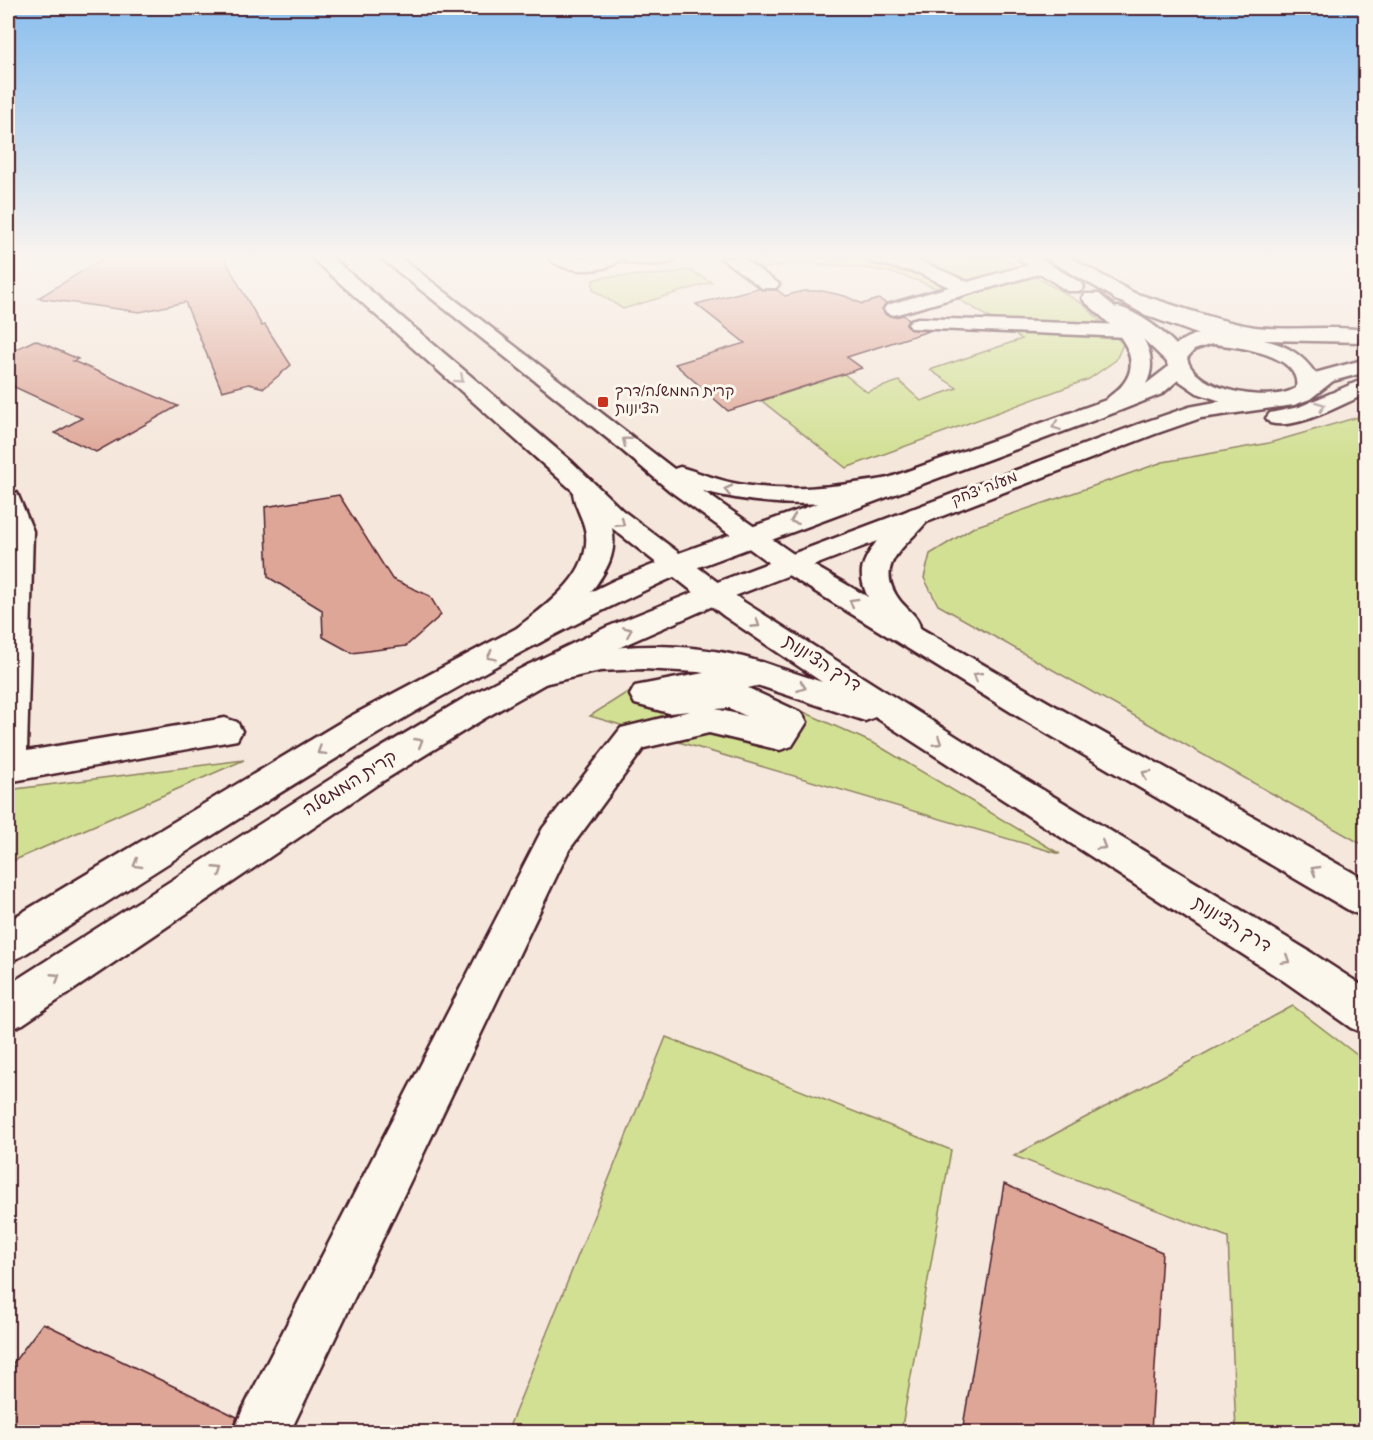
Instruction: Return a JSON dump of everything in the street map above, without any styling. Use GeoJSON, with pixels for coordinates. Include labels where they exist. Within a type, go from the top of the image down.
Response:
{"type":"FeatureCollection","features":[{"type":"Feature","properties":{"kind":"main road","name":"דרך הציונות"},"geometry":{"type":"LineString","coordinates":[[398,325],[613,516],[714,594],[910,723],[1298,967],[1365,1013]]}},
{"type":"Feature","properties":{"kind":"main road"},"geometry":{"type":"LineString","coordinates":[[477,325],[748,537],[922,643],[1365,900]]}},
{"type":"Feature","properties":{"kind":"main road"},"geometry":{"type":"LineString","coordinates":[[954,325],[1127,331]]}},
{"type":"Feature","properties":{"kind":"main road"},"geometry":{"type":"LineString","coordinates":[[1111,406],[1133,387],[1140,374],[1142,361],[1140,350],[1121,325]]}},
{"type":"Feature","properties":{"kind":"main road"},"geometry":{"type":"LineString","coordinates":[[1141,325],[1164,344],[1189,378],[1212,390],[1241,399],[1262,402]]}},
{"type":"Feature","properties":{"kind":"main road"},"geometry":{"type":"LineString","coordinates":[[1191,325],[1229,339],[1260,345],[1298,347],[1364,335]]}},
{"type":"Feature","properties":{"kind":"main road"},"geometry":{"type":"LineString","coordinates":[[1219,325],[1290,336],[1364,335]]}},
{"type":"Feature","properties":{"kind":"main road","name":"מעלה יצחק"},"geometry":{"type":"LineString","coordinates":[[675,565],[1154,389],[1178,363],[1178,350],[1197,340],[1229,339]]}},
{"type":"Feature","properties":{"kind":"main road"},"geometry":{"type":"LineString","coordinates":[[1260,345],[1279,352],[1299,366],[1308,381],[1306,390]]}},
{"type":"Feature","properties":{"kind":"main road"},"geometry":{"type":"LineString","coordinates":[[1306,390],[1325,376],[1365,365]]}},
{"type":"Feature","properties":{"kind":"main road"},"geometry":{"type":"LineString","coordinates":[[1119,439],[1306,412],[1365,385]]}},
{"type":"Feature","properties":{"kind":"main road","name":"מעלה יצחק"},"geometry":{"type":"LineString","coordinates":[[714,594],[1119,439],[1197,412],[1281,401],[1297,397],[1306,390]]}},
{"type":"Feature","properties":{"kind":"main road"},"geometry":{"type":"LineString","coordinates":[[656,466],[699,482],[759,496],[789,498],[832,495],[890,486]]}},
{"type":"Feature","properties":{"kind":"main road"},"geometry":{"type":"LineString","coordinates":[[528,636],[561,609],[582,584],[596,560],[600,542],[597,519],[581,486]]}},
{"type":"Feature","properties":{"kind":"main road"},"geometry":{"type":"LineString","coordinates":[[8,499],[20,531],[8,767],[225,731]]}},
{"type":"Feature","properties":{"kind":"main road"},"geometry":{"type":"LineString","coordinates":[[918,516],[888,543],[878,561],[874,580],[883,600],[922,643]]}},
{"type":"Feature","properties":{"kind":"main road"},"geometry":{"type":"LineString","coordinates":[[8,943],[363,725],[528,636],[625,587],[675,565]]}},
{"type":"Feature","properties":{"kind":"main road","name":"קרית הממשלה"},"geometry":{"type":"LineString","coordinates":[[8,1009],[366,774],[473,710],[539,673],[618,635],[714,594]]}},
{"type":"Feature","properties":{"kind":"main road"},"geometry":{"type":"LineString","coordinates":[[539,673],[600,660],[643,658],[698,661],[762,674],[910,723]]}},
{"type":"Feature","properties":{"kind":"main road"},"geometry":{"type":"LineString","coordinates":[[263,1429],[556,839],[633,737],[709,720],[780,737],[790,722],[732,695],[669,701],[646,695],[762,674]]}},
{"type":"Feature","properties":{"kind":"main road"},"geometry":{"type":"LineString","coordinates":[[8,932],[65,908]]}},
{"type":"Feature","properties":{"kind":"green space"},"geometry":{"type":"Polygon","coordinates":[[[1001,325],[1104,325],[1123,344],[1116,360],[1089,379],[846,468],[762,401],[844,374],[867,392],[899,381],[921,401],[957,388],[930,370],[1022,339],[1001,325]]]}},
{"type":"Feature","properties":{"kind":"green space"},"geometry":{"type":"Polygon","coordinates":[[[1365,415],[1365,846],[938,605],[924,578],[930,554],[974,527],[1163,462],[1269,443],[1365,415]]]}},
{"type":"Feature","properties":{"kind":"green space"},"geometry":{"type":"Polygon","coordinates":[[[688,680],[755,690],[877,745],[1060,854],[590,716],[626,693],[688,680]]]}},
{"type":"Feature","properties":{"kind":"green space"},"geometry":{"type":"Polygon","coordinates":[[[244,760],[8,863],[8,790],[244,760]]]}},
{"type":"Feature","properties":{"kind":"green space"},"geometry":{"type":"Polygon","coordinates":[[[1293,1006],[1365,1061],[1365,1432],[1236,1432],[1228,1237],[1014,1156],[1293,1006]]]}},
{"type":"Feature","properties":{"kind":"green space"},"geometry":{"type":"Polygon","coordinates":[[[666,1037],[951,1150],[901,1432],[507,1432],[666,1037]]]}},
{"type":"Feature","properties":{"kind":"building"},"geometry":{"type":"Polygon","coordinates":[[[195,325],[265,325],[291,365],[264,388],[249,384],[222,391],[195,325]]]}},
{"type":"Feature","properties":{"kind":"building"},"geometry":{"type":"Polygon","coordinates":[[[723,325],[907,325],[909,329],[929,331],[847,357],[862,368],[728,411],[675,364],[745,343],[723,325]]]}},
{"type":"Feature","properties":{"kind":"building"},"geometry":{"type":"Polygon","coordinates":[[[35,340],[78,359],[73,361],[178,406],[96,452],[55,433],[82,418],[8,384],[8,353],[35,340]]]}},
{"type":"Feature","properties":{"kind":"building"},"geometry":{"type":"Polygon","coordinates":[[[339,495],[392,579],[430,596],[441,615],[406,646],[352,653],[323,637],[322,610],[268,577],[265,507],[339,495]]]}},
{"type":"Feature","properties":{"kind":"building"},"geometry":{"type":"Polygon","coordinates":[[[1004,1184],[1162,1252],[1151,1432],[962,1432],[1004,1184]]]}},
{"type":"Feature","properties":{"kind":"building"},"geometry":{"type":"Polygon","coordinates":[[[43,1323],[237,1417],[233,1428],[235,1432],[8,1432],[8,1370],[43,1323]]]}},
{"type":"Feature","properties":{"kind":"place","name":"קרית הממשלה/דרך הציונות"},"geometry":{"type":"Point","coordinates":[603,402]}}]}
